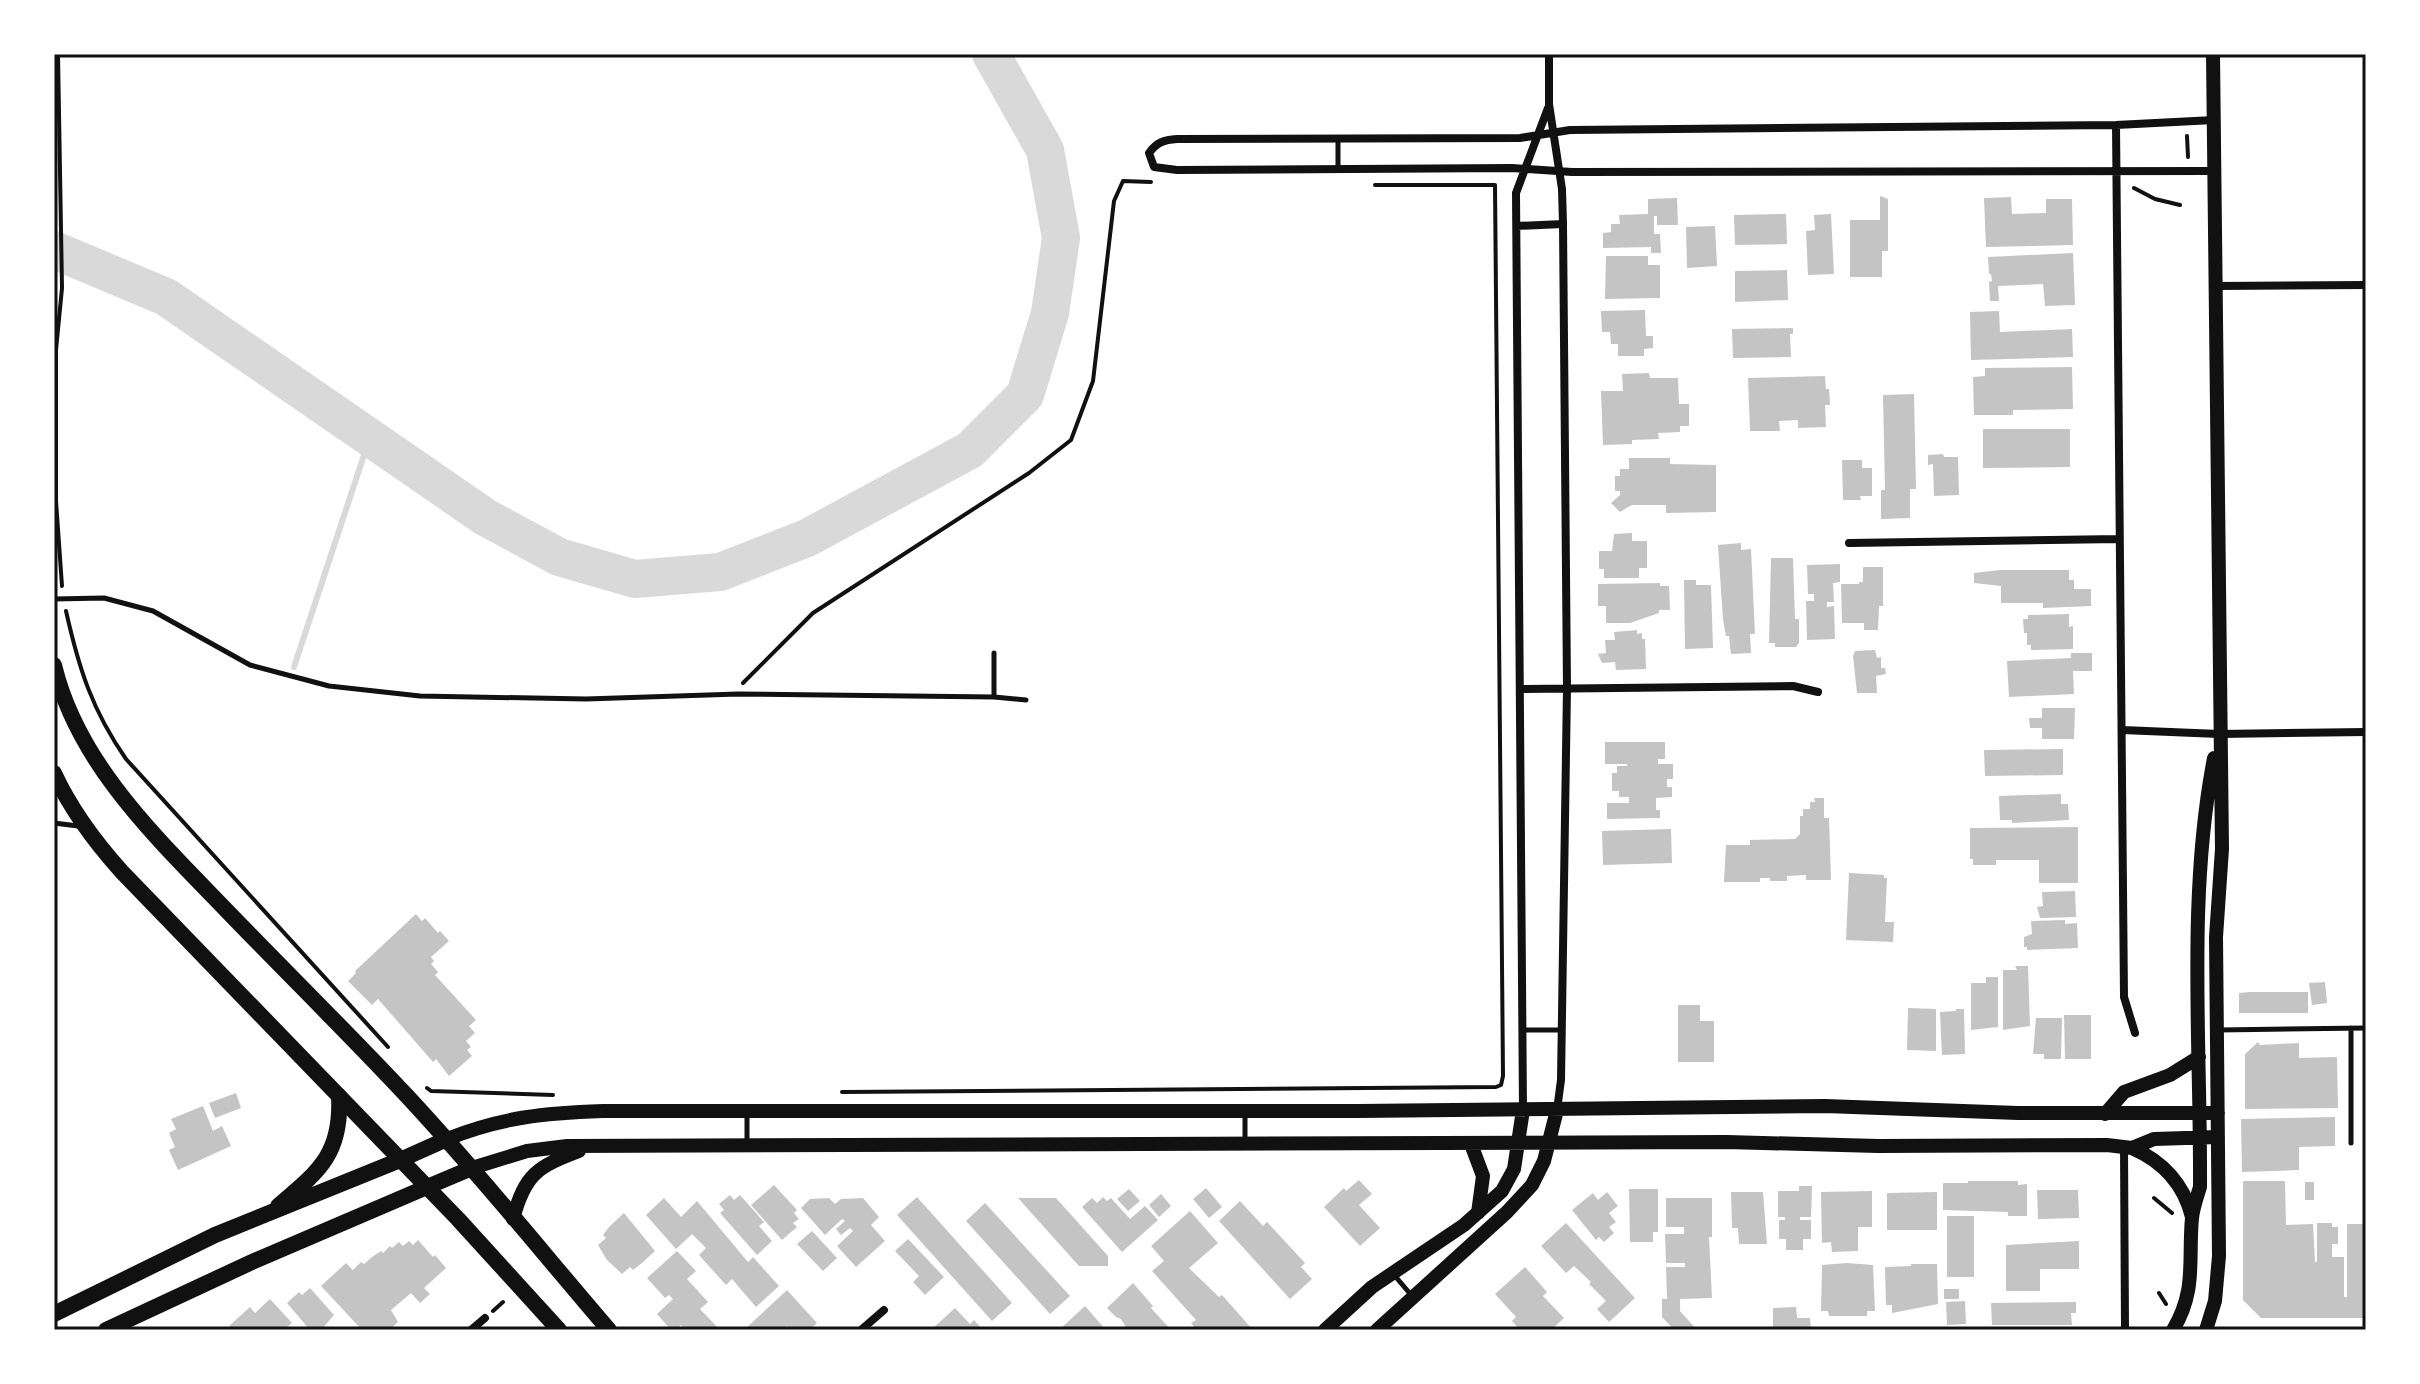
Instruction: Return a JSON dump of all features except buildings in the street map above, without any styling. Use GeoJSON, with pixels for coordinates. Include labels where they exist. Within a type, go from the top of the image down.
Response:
{"type":"FeatureCollection","features":[{"type":"Feature","properties":{"kind":"main road"},"geometry":{"type":"LineString","coordinates":[[2206,1330],[2218,1281],[2216,937],[2222,801],[2213,54]]}},
{"type":"Feature","properties":{"kind":"main road"},"geometry":{"type":"LineString","coordinates":[[54,665],[81,733],[116,788],[196,878],[447,1139],[609,1330]]}},
{"type":"Feature","properties":{"kind":"main road"},"geometry":{"type":"LineString","coordinates":[[2173,1330],[2184,1308],[2191,1276],[2192,1218],[2200,1187],[2200,873],[2207,794],[2219,734]]}},
{"type":"Feature","properties":{"kind":"main road"},"geometry":{"type":"LineString","coordinates":[[54,773],[92,835],[160,913],[427,1187],[559,1330]]}},
{"type":"Feature","properties":{"kind":"main road"},"geometry":{"type":"LineString","coordinates":[[2105,1114],[2124,1092],[2170,1075],[2199,1057]]}},
{"type":"Feature","properties":{"kind":"main road"},"geometry":{"type":"LineString","coordinates":[[268,1215],[316,1174],[327,1160],[338,1133],[339,1096]]}},
{"type":"Feature","properties":{"kind":"main road"},"geometry":{"type":"LineString","coordinates":[[54,1314],[215,1235],[447,1139],[489,1123],[547,1113],[1557,1110],[1825,1106],[2105,1114],[2218,1113]]}},
{"type":"Feature","properties":{"kind":"main road"},"geometry":{"type":"LineString","coordinates":[[1325,1330],[1372,1287],[1439,1243],[1478,1213],[1508,1184],[1520,1144],[1523,1110]]}},
{"type":"Feature","properties":{"kind":"main road"},"geometry":{"type":"LineString","coordinates":[[1377,1330],[1522,1196],[1538,1175],[1557,1110]]}},
{"type":"Feature","properties":{"kind":"main road"},"geometry":{"type":"LineString","coordinates":[[106,1330],[252,1262],[427,1187],[472,1168],[527,1151],[591,1146],[1245,1143],[1727,1142],[2128,1147],[2154,1139],[2218,1137]]}},
{"type":"Feature","properties":{"kind":"main road"},"geometry":{"type":"LineString","coordinates":[[1471,1144],[1483,1176],[1478,1213]]}},
{"type":"Feature","properties":{"kind":"main road"},"geometry":{"type":"LineString","coordinates":[[513,1219],[521,1192],[533,1173],[546,1164],[591,1146]]}},
{"type":"Feature","properties":{"kind":"main road"},"geometry":{"type":"LineString","coordinates":[[2128,1147],[2156,1161],[2180,1185],[2192,1218]]}},
{"type":"Feature","properties":{"kind":"street"},"geometry":{"type":"LineString","coordinates":[[1549,54],[1549,104],[1563,224],[1567,688],[1561,1080],[1557,1110]]}},
{"type":"Feature","properties":{"kind":"street"},"geometry":{"type":"LineString","coordinates":[[1523,1110],[1516,193],[1549,104]]}},
{"type":"Feature","properties":{"kind":"street"},"geometry":{"type":"LineString","coordinates":[[2214,120],[2116,125],[1586,130],[1520,138],[1165,140],[1155,144],[1149,153],[1154,167],[1165,169],[2215,171]]}},
{"type":"Feature","properties":{"kind":"street"},"geometry":{"type":"LineString","coordinates":[[2116,125],[2124,997],[2135,1033]]}},
{"type":"Feature","properties":{"kind":"street"},"geometry":{"type":"LineString","coordinates":[[1517,226],[1563,224]]}},
{"type":"Feature","properties":{"kind":"street"},"geometry":{"type":"LineString","coordinates":[[2216,286],[2366,285]]}},
{"type":"Feature","properties":{"kind":"street"},"geometry":{"type":"LineString","coordinates":[[1849,543],[2119,539]]}},
{"type":"Feature","properties":{"kind":"street"},"geometry":{"type":"LineString","coordinates":[[1520,689],[1793,686],[1818,692]]}},
{"type":"Feature","properties":{"kind":"street"},"geometry":{"type":"LineString","coordinates":[[2122,730],[2219,734],[2366,732]]}},
{"type":"Feature","properties":{"kind":"street"},"geometry":{"type":"LineString","coordinates":[[2125,1327],[2128,1147]]}},
{"type":"Feature","properties":{"kind":"street"},"geometry":{"type":"LineString","coordinates":[[861,1330],[884,1310]]}},
{"type":"Feature","properties":{"kind":"street"},"geometry":{"type":"LineString","coordinates":[[471,1330],[485,1318]]}},
{"type":"Feature","properties":{"kind":"lane"},"geometry":{"type":"LineString","coordinates":[[1338,138],[1338,169]]}},
{"type":"Feature","properties":{"kind":"lane"},"geometry":{"type":"LineString","coordinates":[[54,599],[104,598],[153,611],[250,665],[329,686],[420,696],[586,699],[734,694],[1026,700]]}},
{"type":"Feature","properties":{"kind":"lane"},"geometry":{"type":"LineString","coordinates":[[994,653],[994,697]]}},
{"type":"Feature","properties":{"kind":"lane"},"geometry":{"type":"LineString","coordinates":[[54,823],[77,826],[92,835]]}},
{"type":"Feature","properties":{"kind":"lane"},"geometry":{"type":"LineString","coordinates":[[2351,1028],[2351,1143]]}},
{"type":"Feature","properties":{"kind":"lane"},"geometry":{"type":"LineString","coordinates":[[2218,1030],[2366,1028]]}},
{"type":"Feature","properties":{"kind":"lane"},"geometry":{"type":"LineString","coordinates":[[1524,1030],[1561,1030]]}},
{"type":"Feature","properties":{"kind":"lane"},"geometry":{"type":"LineString","coordinates":[[1245,1110],[1245,1143]]}},
{"type":"Feature","properties":{"kind":"lane"},"geometry":{"type":"LineString","coordinates":[[747,1111],[747,1145]]}},
{"type":"Feature","properties":{"kind":"lane"},"geometry":{"type":"LineString","coordinates":[[1392,1272],[1413,1297]]}},
{"type":"Feature","properties":{"kind":"lane"},"geometry":{"type":"LineString","coordinates":[[2353,1330],[2363,1330]]}},
{"type":"Feature","properties":{"kind":"path"},"geometry":{"type":"LineString","coordinates":[[58,54],[62,288],[56,350],[56,501],[64,599],[76,657],[94,707],[126,759],[389,1048]]}},
{"type":"Feature","properties":{"kind":"path"},"geometry":{"type":"LineString","coordinates":[[2187,136],[2188,160]]}},
{"type":"Feature","properties":{"kind":"path"},"geometry":{"type":"LineString","coordinates":[[734,694],[813,613],[1029,473],[1071,440],[1093,381],[1114,201],[1123,181],[1164,183]]}},
{"type":"Feature","properties":{"kind":"path"},"geometry":{"type":"LineString","coordinates":[[833,1092],[1289,1090],[1501,1085],[1495,185],[1374,185]]}},
{"type":"Feature","properties":{"kind":"path"},"geometry":{"type":"LineString","coordinates":[[2134,188],[2155,199],[2180,205]]}},
{"type":"Feature","properties":{"kind":"path"},"geometry":{"type":"LineString","coordinates":[[422,1085],[431,1091],[555,1095]]}},
{"type":"Feature","properties":{"kind":"waterway"},"geometry":{"type":"LineString","coordinates":[[54,250],[166,297],[485,517],[559,557],[635,579],[720,572],[807,538],[970,450],[1025,395],[1050,313],[1061,238],[1045,150],[991,54]]}},
{"type":"Feature","properties":{"kind":"waterway"},"geometry":{"type":"LineString","coordinates":[[294,667],[370,437]]}}]}
